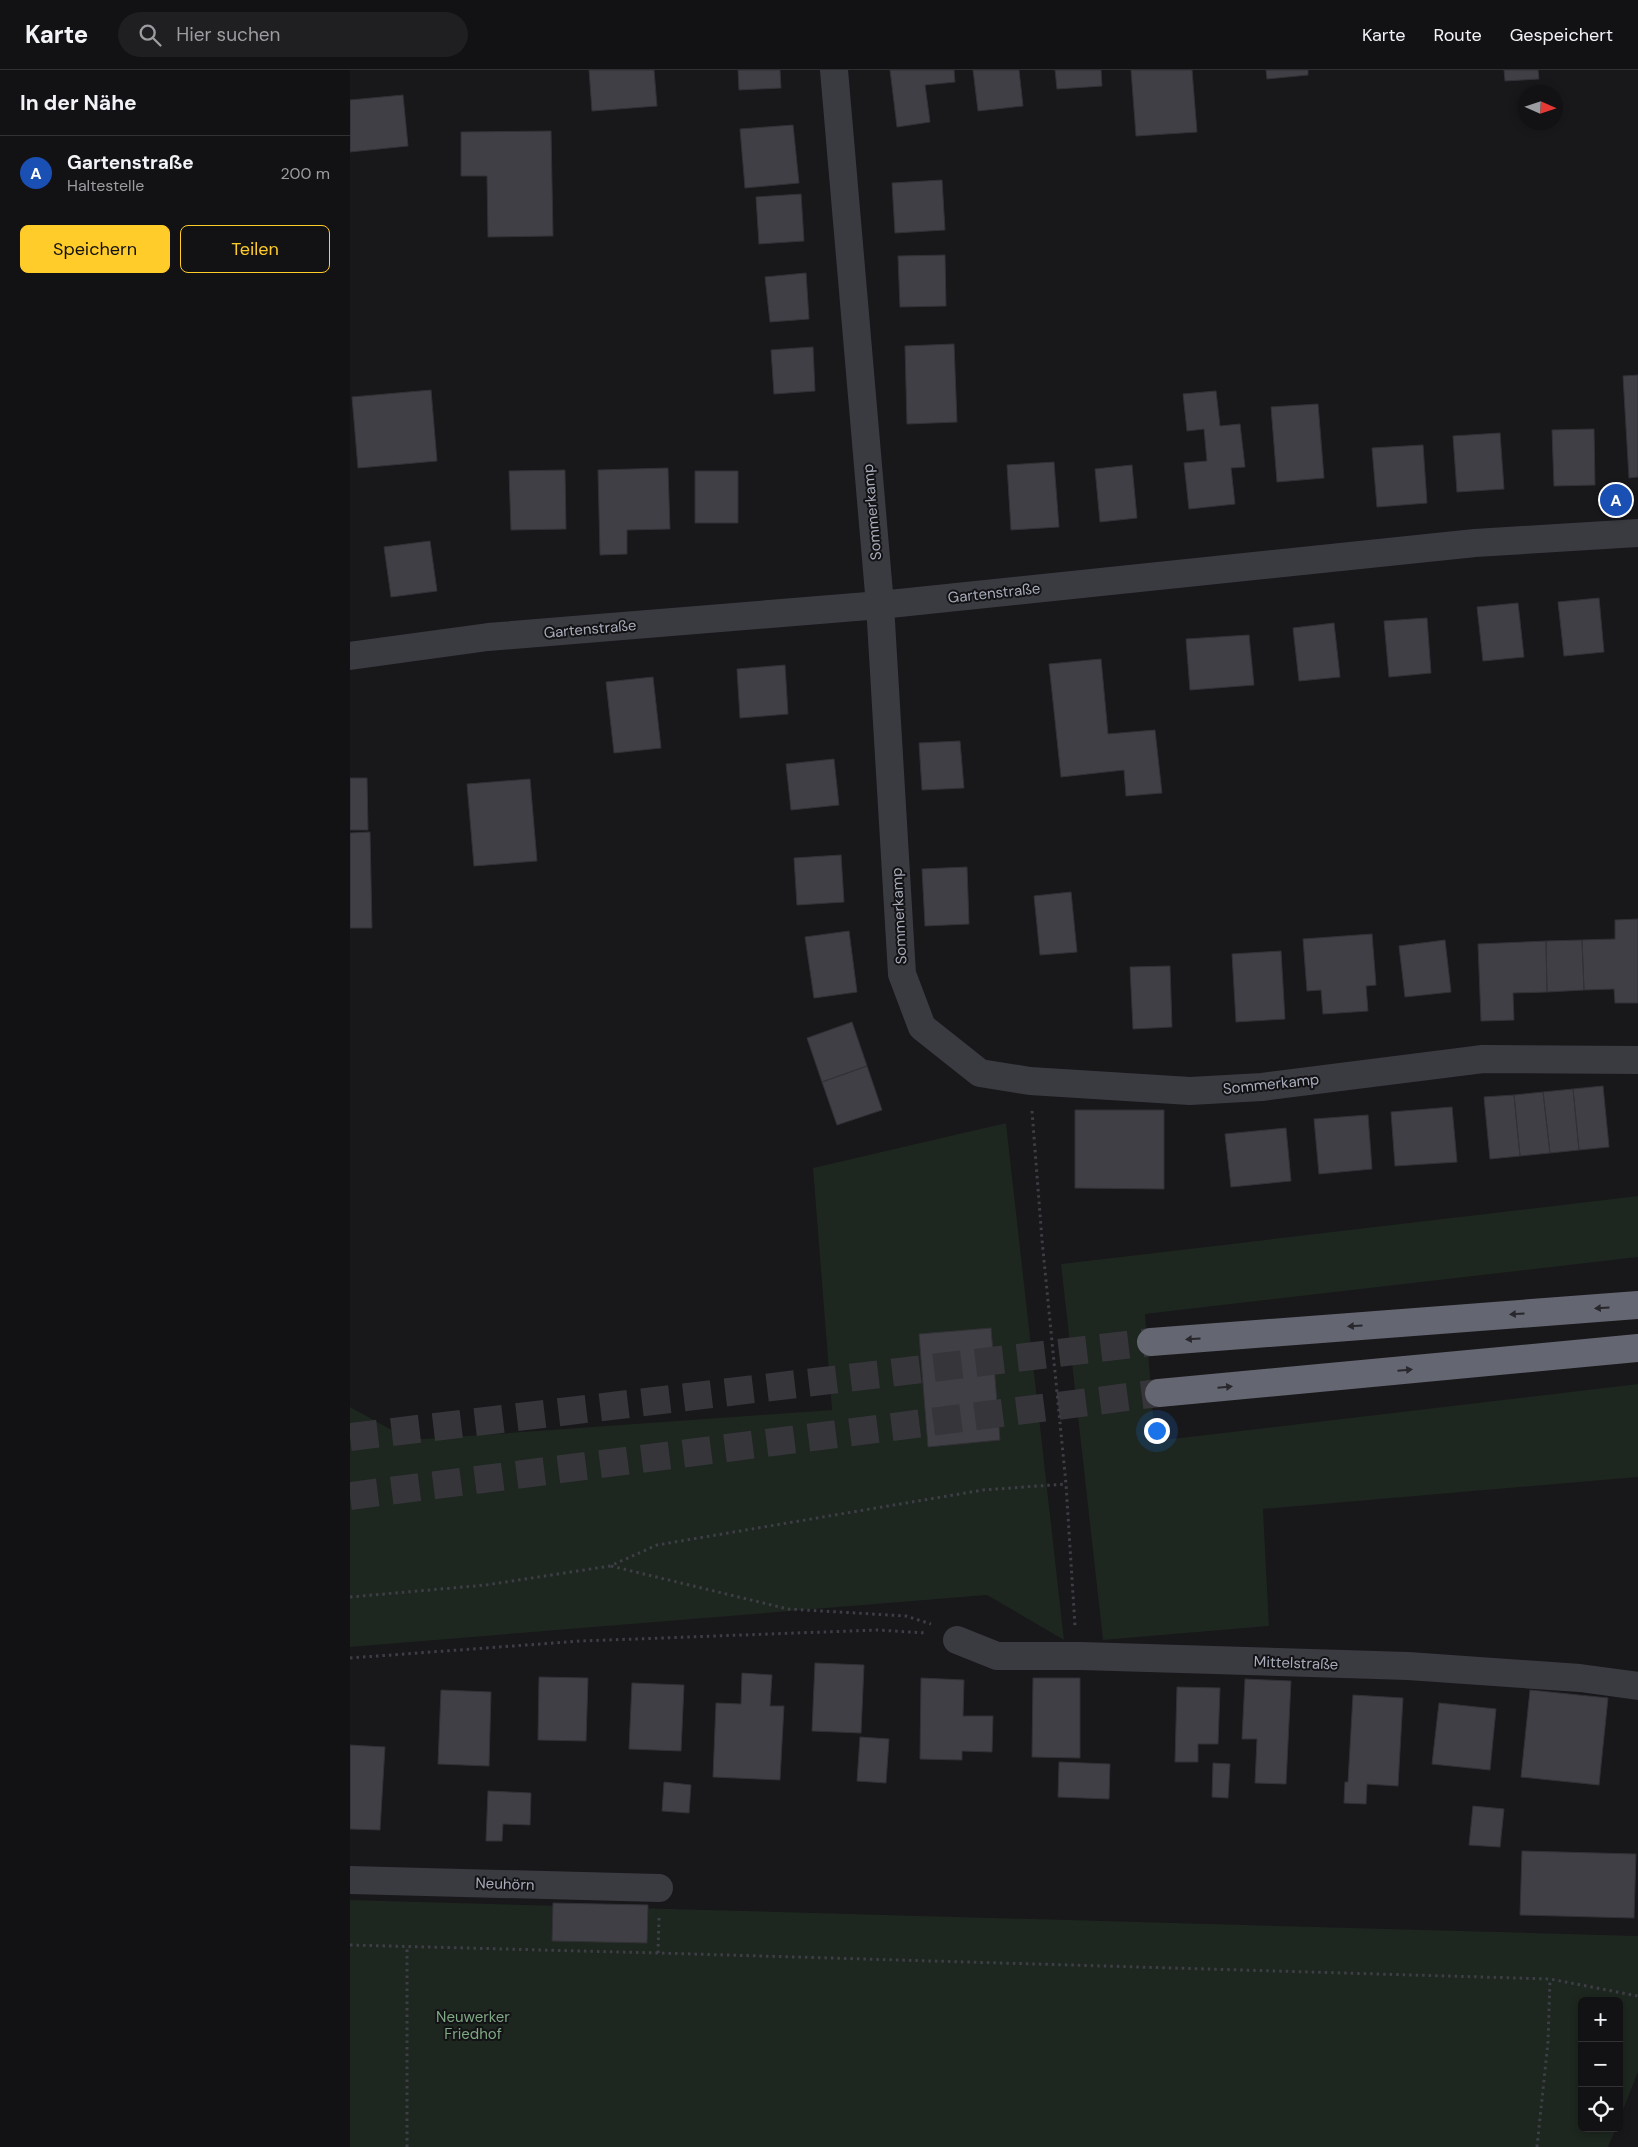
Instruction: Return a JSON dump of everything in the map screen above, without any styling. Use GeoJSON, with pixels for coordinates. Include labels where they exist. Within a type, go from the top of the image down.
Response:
{"type":"FeatureCollection","features":[{"type":"Feature","properties":{"kind":"highway"},"geometry":{"type":"LineString","coordinates":[[1151,1342],[1638,1305]]}},
{"type":"Feature","properties":{"kind":"highway"},"geometry":{"type":"LineString","coordinates":[[1159,1393],[1638,1348]]}},
{"type":"Feature","properties":{"kind":"street","name":"Sommerkamp"},"geometry":{"type":"LineString","coordinates":[[834,70],[880,605],[902,974],[922,1027],[980,1073],[1030,1081],[1190,1091],[1262,1086],[1483,1059],[1638,1060]]}},
{"type":"Feature","properties":{"kind":"street","name":"Gartenstraße"},"geometry":{"type":"LineString","coordinates":[[350,656],[488,637],[880,605],[1475,543],[1638,533]]}},
{"type":"Feature","properties":{"kind":"street","name":"Mittelstraße"},"geometry":{"type":"LineString","coordinates":[[957,1640],[997,1656],[1080,1656],[1408,1666],[1580,1678],[1638,1686]]}},
{"type":"Feature","properties":{"kind":"street","name":"Neuhörn"},"geometry":{"type":"LineString","coordinates":[[350,1880],[659,1888]]}},
{"type":"Feature","properties":{"kind":"path"},"geometry":{"type":"LineString","coordinates":[[1030,1081],[1043,1250],[1066,1484],[1073,1616],[1080,1656]]}},
{"type":"Feature","properties":{"kind":"path"},"geometry":{"type":"LineString","coordinates":[[350,1597],[486,1585],[610,1566],[657,1545],[983,1490],[1066,1484]]}},
{"type":"Feature","properties":{"kind":"path"},"geometry":{"type":"LineString","coordinates":[[610,1566],[788,1609],[906,1616],[933,1625],[957,1640]]}},
{"type":"Feature","properties":{"kind":"path"},"geometry":{"type":"LineString","coordinates":[[350,1658],[581,1642],[876,1630],[935,1634],[957,1640]]}},
{"type":"Feature","properties":{"kind":"path"},"geometry":{"type":"LineString","coordinates":[[658,1953],[659,1888]]}},
{"type":"Feature","properties":{"kind":"path"},"geometry":{"type":"LineString","coordinates":[[350,1945],[1550,1980],[1638,1996]]}},
{"type":"Feature","properties":{"kind":"path"},"geometry":{"type":"LineString","coordinates":[[407,1947],[407,2147]]}},
{"type":"Feature","properties":{"kind":"path"},"geometry":{"type":"LineString","coordinates":[[1537,2147],[1548,2042],[1550,1980]]}},
{"type":"Feature","properties":{"kind":"green space"},"geometry":{"type":"Polygon","coordinates":[[[1006,1123],[1064,1640],[987,1595],[350,1647],[350,1407],[410,1440],[832,1410],[813,1168],[1006,1123]]]}},
{"type":"Feature","properties":{"kind":"green space"},"geometry":{"type":"Polygon","coordinates":[[[1638,1196],[1638,1257],[1145,1314],[1155,1441],[1638,1384],[1638,1477],[1263,1509],[1269,1626],[1103,1640],[1061,1264],[1638,1196]]]}},
{"type":"Feature","properties":{"kind":"green space","name":"Neuwerker Friedhof"},"geometry":{"type":"Polygon","coordinates":[[[350,1900],[1638,1936],[1638,2072],[1623,2110],[1623,1997],[1578,1997],[1578,2132],[1614,2132],[1608,2147],[350,2147],[350,1900]]]}},
{"type":"Feature","properties":{"kind":"building"},"geometry":{"type":"Polygon","coordinates":[[[589,70],[654,70],[657,106],[592,111],[589,70]]]}},
{"type":"Feature","properties":{"kind":"building"},"geometry":{"type":"Polygon","coordinates":[[[738,70],[780,70],[781,88],[739,90],[738,70]]]}},
{"type":"Feature","properties":{"kind":"building"},"geometry":{"type":"Polygon","coordinates":[[[890,70],[954,70],[955,82],[925,85],[930,122],[897,127],[890,70]]]}},
{"type":"Feature","properties":{"kind":"building"},"geometry":{"type":"Polygon","coordinates":[[[973,70],[1019,70],[1023,106],[978,111],[973,70]]]}},
{"type":"Feature","properties":{"kind":"building"},"geometry":{"type":"Polygon","coordinates":[[[1055,70],[1101,70],[1102,86],[1057,89],[1055,70]]]}},
{"type":"Feature","properties":{"kind":"building"},"geometry":{"type":"Polygon","coordinates":[[[1131,70],[1192,70],[1197,132],[1136,136],[1131,70]]]}},
{"type":"Feature","properties":{"kind":"building"},"geometry":{"type":"Polygon","coordinates":[[[1266,70],[1308,70],[1308,75],[1267,79],[1266,70]]]}},
{"type":"Feature","properties":{"kind":"building"},"geometry":{"type":"Polygon","coordinates":[[[1504,70],[1538,70],[1539,79],[1505,81],[1504,70]]]}},
{"type":"Feature","properties":{"kind":"building"},"geometry":{"type":"Polygon","coordinates":[[[403,95],[408,146],[350,152],[350,100],[403,95]]]}},
{"type":"Feature","properties":{"kind":"building"},"geometry":{"type":"Polygon","coordinates":[[[793,125],[799,183],[745,188],[740,129],[793,125]]]}},
{"type":"Feature","properties":{"kind":"building"},"geometry":{"type":"Polygon","coordinates":[[[551,131],[553,236],[488,237],[487,176],[461,176],[461,132],[551,131]]]}},
{"type":"Feature","properties":{"kind":"building"},"geometry":{"type":"Polygon","coordinates":[[[942,180],[945,230],[895,233],[892,183],[942,180]]]}},
{"type":"Feature","properties":{"kind":"building"},"geometry":{"type":"Polygon","coordinates":[[[801,194],[804,241],[759,244],[756,197],[801,194]]]}},
{"type":"Feature","properties":{"kind":"building"},"geometry":{"type":"Polygon","coordinates":[[[945,255],[946,306],[900,307],[898,256],[945,255]]]}},
{"type":"Feature","properties":{"kind":"building"},"geometry":{"type":"Polygon","coordinates":[[[806,273],[809,319],[770,322],[765,277],[806,273]]]}},
{"type":"Feature","properties":{"kind":"building"},"geometry":{"type":"Polygon","coordinates":[[[954,344],[957,422],[907,424],[905,346],[954,344]]]}},
{"type":"Feature","properties":{"kind":"building"},"geometry":{"type":"Polygon","coordinates":[[[813,347],[815,391],[774,394],[771,350],[813,347]]]}},
{"type":"Feature","properties":{"kind":"building"},"geometry":{"type":"Polygon","coordinates":[[[1638,375],[1638,477],[1629,478],[1623,376],[1638,375]]]}},
{"type":"Feature","properties":{"kind":"building"},"geometry":{"type":"Polygon","coordinates":[[[431,390],[437,461],[358,468],[352,397],[431,390]]]}},
{"type":"Feature","properties":{"kind":"building"},"geometry":{"type":"Polygon","coordinates":[[[1216,391],[1220,426],[1240,424],[1245,467],[1231,468],[1235,504],[1189,509],[1184,463],[1207,461],[1204,429],[1187,431],[1183,394],[1216,391]]]}},
{"type":"Feature","properties":{"kind":"building"},"geometry":{"type":"Polygon","coordinates":[[[1318,404],[1324,478],[1277,482],[1271,407],[1318,404]]]}},
{"type":"Feature","properties":{"kind":"building"},"geometry":{"type":"Polygon","coordinates":[[[1594,429],[1595,485],[1554,486],[1552,430],[1594,429]]]}},
{"type":"Feature","properties":{"kind":"building"},"geometry":{"type":"Polygon","coordinates":[[[1500,433],[1504,489],[1457,492],[1453,436],[1500,433]]]}},
{"type":"Feature","properties":{"kind":"building"},"geometry":{"type":"Polygon","coordinates":[[[1423,445],[1427,503],[1377,507],[1372,448],[1423,445]]]}},
{"type":"Feature","properties":{"kind":"building"},"geometry":{"type":"Polygon","coordinates":[[[1054,462],[1059,527],[1011,530],[1007,465],[1054,462]]]}},
{"type":"Feature","properties":{"kind":"building"},"geometry":{"type":"Polygon","coordinates":[[[1132,465],[1137,518],[1100,522],[1095,469],[1132,465]]]}},
{"type":"Feature","properties":{"kind":"building"},"geometry":{"type":"Polygon","coordinates":[[[668,468],[670,529],[627,530],[627,554],[600,555],[598,470],[668,468]]]}},
{"type":"Feature","properties":{"kind":"building"},"geometry":{"type":"Polygon","coordinates":[[[565,470],[566,529],[511,530],[509,471],[565,470]]]}},
{"type":"Feature","properties":{"kind":"building"},"geometry":{"type":"Polygon","coordinates":[[[695,471],[738,471],[738,523],[695,523],[695,471]]]}},
{"type":"Feature","properties":{"kind":"building"},"geometry":{"type":"Polygon","coordinates":[[[430,541],[437,591],[391,597],[384,547],[430,541]]]}},
{"type":"Feature","properties":{"kind":"building"},"geometry":{"type":"Polygon","coordinates":[[[1599,598],[1604,652],[1564,656],[1558,602],[1599,598]]]}},
{"type":"Feature","properties":{"kind":"building"},"geometry":{"type":"Polygon","coordinates":[[[1518,603],[1524,657],[1483,661],[1477,607],[1518,603]]]}},
{"type":"Feature","properties":{"kind":"building"},"geometry":{"type":"Polygon","coordinates":[[[1427,618],[1431,673],[1389,677],[1384,621],[1427,618]]]}},
{"type":"Feature","properties":{"kind":"building"},"geometry":{"type":"Polygon","coordinates":[[[1334,623],[1340,677],[1299,681],[1293,628],[1334,623]]]}},
{"type":"Feature","properties":{"kind":"building"},"geometry":{"type":"Polygon","coordinates":[[[1249,635],[1254,685],[1190,690],[1186,639],[1249,635]]]}},
{"type":"Feature","properties":{"kind":"building"},"geometry":{"type":"Polygon","coordinates":[[[1101,659],[1108,734],[1155,730],[1162,793],[1126,796],[1124,770],[1061,777],[1049,664],[1101,659]]]}},
{"type":"Feature","properties":{"kind":"building"},"geometry":{"type":"Polygon","coordinates":[[[785,665],[788,714],[740,718],[737,669],[785,665]]]}},
{"type":"Feature","properties":{"kind":"building"},"geometry":{"type":"Polygon","coordinates":[[[653,677],[661,748],[614,753],[606,682],[653,677]]]}},
{"type":"Feature","properties":{"kind":"building"},"geometry":{"type":"Polygon","coordinates":[[[960,741],[964,788],[922,790],[919,743],[960,741]]]}},
{"type":"Feature","properties":{"kind":"building"},"geometry":{"type":"Polygon","coordinates":[[[834,759],[839,805],[791,810],[786,764],[834,759]]]}},
{"type":"Feature","properties":{"kind":"building"},"geometry":{"type":"Polygon","coordinates":[[[350,778],[367,778],[368,830],[350,830],[350,778]]]}},
{"type":"Feature","properties":{"kind":"building"},"geometry":{"type":"Polygon","coordinates":[[[530,779],[537,861],[474,866],[467,784],[530,779]]]}},
{"type":"Feature","properties":{"kind":"building"},"geometry":{"type":"Polygon","coordinates":[[[370,832],[372,928],[350,928],[350,833],[370,832]]]}},
{"type":"Feature","properties":{"kind":"building"},"geometry":{"type":"Polygon","coordinates":[[[841,855],[844,902],[797,905],[794,858],[841,855]]]}},
{"type":"Feature","properties":{"kind":"building"},"geometry":{"type":"Polygon","coordinates":[[[967,867],[969,924],[925,926],[922,869],[967,867]]]}},
{"type":"Feature","properties":{"kind":"building"},"geometry":{"type":"Polygon","coordinates":[[[1071,892],[1077,952],[1040,955],[1034,896],[1071,892]]]}},
{"type":"Feature","properties":{"kind":"building"},"geometry":{"type":"Polygon","coordinates":[[[1638,919],[1638,1003],[1615,1003],[1614,989],[1584,990],[1582,940],[1615,939],[1615,920],[1638,919]]]}},
{"type":"Feature","properties":{"kind":"building"},"geometry":{"type":"Polygon","coordinates":[[[849,931],[857,992],[814,998],[805,937],[849,931]]]}},
{"type":"Feature","properties":{"kind":"building"},"geometry":{"type":"Polygon","coordinates":[[[1372,934],[1376,985],[1366,986],[1368,1011],[1323,1014],[1321,990],[1307,991],[1303,939],[1372,934]]]}},
{"type":"Feature","properties":{"kind":"building"},"geometry":{"type":"Polygon","coordinates":[[[1445,940],[1451,992],[1405,997],[1399,946],[1445,940]]]}},
{"type":"Feature","properties":{"kind":"building"},"geometry":{"type":"Polygon","coordinates":[[[1582,940],[1584,990],[1547,992],[1546,941],[1582,940]]]}},
{"type":"Feature","properties":{"kind":"building"},"geometry":{"type":"Polygon","coordinates":[[[1546,941],[1547,992],[1513,993],[1514,1020],[1481,1021],[1478,944],[1546,941]]]}},
{"type":"Feature","properties":{"kind":"building"},"geometry":{"type":"Polygon","coordinates":[[[1281,951],[1285,1019],[1236,1022],[1232,954],[1281,951]]]}},
{"type":"Feature","properties":{"kind":"building"},"geometry":{"type":"Polygon","coordinates":[[[1170,966],[1172,1027],[1133,1029],[1130,967],[1170,966]]]}},
{"type":"Feature","properties":{"kind":"building"},"geometry":{"type":"Polygon","coordinates":[[[852,1022],[867,1066],[822,1082],[807,1038],[852,1022]]]}},
{"type":"Feature","properties":{"kind":"building"},"geometry":{"type":"Polygon","coordinates":[[[867,1066],[882,1110],[837,1125],[822,1082],[867,1066]]]}},
{"type":"Feature","properties":{"kind":"building"},"geometry":{"type":"Polygon","coordinates":[[[1603,1086],[1609,1147],[1579,1150],[1573,1089],[1603,1086]]]}},
{"type":"Feature","properties":{"kind":"building"},"geometry":{"type":"Polygon","coordinates":[[[1573,1089],[1579,1150],[1550,1153],[1543,1092],[1573,1089]]]}},
{"type":"Feature","properties":{"kind":"building"},"geometry":{"type":"Polygon","coordinates":[[[1543,1092],[1550,1153],[1520,1156],[1514,1095],[1543,1092]]]}},
{"type":"Feature","properties":{"kind":"building"},"geometry":{"type":"Polygon","coordinates":[[[1514,1095],[1520,1156],[1490,1159],[1484,1097],[1514,1095]]]}},
{"type":"Feature","properties":{"kind":"building"},"geometry":{"type":"Polygon","coordinates":[[[1452,1107],[1457,1162],[1395,1166],[1391,1112],[1452,1107]]]}},
{"type":"Feature","properties":{"kind":"building"},"geometry":{"type":"Polygon","coordinates":[[[1075,1110],[1164,1110],[1164,1189],[1075,1188],[1075,1110]]]}},
{"type":"Feature","properties":{"kind":"building"},"geometry":{"type":"Polygon","coordinates":[[[1368,1115],[1372,1169],[1319,1174],[1314,1119],[1368,1115]]]}},
{"type":"Feature","properties":{"kind":"building"},"geometry":{"type":"Polygon","coordinates":[[[1286,1128],[1291,1181],[1231,1187],[1225,1134],[1286,1128]]]}},
{"type":"Feature","properties":{"kind":"building"},"geometry":{"type":"Polygon","coordinates":[[[991,1328],[1000,1440],[928,1447],[919,1334],[991,1328]]]}},
{"type":"Feature","properties":{"kind":"building"},"geometry":{"type":"Polygon","coordinates":[[[815,1663],[864,1665],[861,1733],[812,1731],[815,1663]]]}},
{"type":"Feature","properties":{"kind":"building"},"geometry":{"type":"Polygon","coordinates":[[[742,1673],[772,1675],[770,1706],[784,1706],[780,1780],[713,1777],[716,1703],[741,1704],[742,1673]]]}},
{"type":"Feature","properties":{"kind":"building"},"geometry":{"type":"Polygon","coordinates":[[[539,1677],[588,1678],[586,1741],[538,1740],[539,1677]]]}},
{"type":"Feature","properties":{"kind":"building"},"geometry":{"type":"Polygon","coordinates":[[[921,1678],[964,1680],[963,1716],[993,1716],[992,1752],[962,1751],[962,1760],[920,1759],[921,1678]]]}},
{"type":"Feature","properties":{"kind":"building"},"geometry":{"type":"Polygon","coordinates":[[[1033,1678],[1080,1678],[1080,1758],[1032,1757],[1033,1678]]]}},
{"type":"Feature","properties":{"kind":"building"},"geometry":{"type":"Polygon","coordinates":[[[1245,1679],[1291,1681],[1286,1784],[1255,1783],[1257,1739],[1242,1739],[1245,1679]]]}},
{"type":"Feature","properties":{"kind":"building"},"geometry":{"type":"Polygon","coordinates":[[[632,1683],[684,1685],[681,1751],[629,1749],[632,1683]]]}},
{"type":"Feature","properties":{"kind":"building"},"geometry":{"type":"Polygon","coordinates":[[[1177,1687],[1220,1688],[1218,1744],[1198,1744],[1198,1762],[1175,1762],[1177,1687]]]}},
{"type":"Feature","properties":{"kind":"building"},"geometry":{"type":"Polygon","coordinates":[[[441,1690],[491,1692],[489,1766],[438,1764],[441,1690]]]}},
{"type":"Feature","properties":{"kind":"building"},"geometry":{"type":"Polygon","coordinates":[[[1530,1690],[1608,1698],[1599,1785],[1521,1777],[1530,1690]]]}},
{"type":"Feature","properties":{"kind":"building"},"geometry":{"type":"Polygon","coordinates":[[[1353,1695],[1403,1698],[1398,1786],[1367,1784],[1366,1804],[1344,1803],[1345,1782],[1348,1782],[1353,1695]]]}},
{"type":"Feature","properties":{"kind":"building"},"geometry":{"type":"Polygon","coordinates":[[[1439,1703],[1496,1709],[1490,1770],[1432,1764],[1439,1703]]]}},
{"type":"Feature","properties":{"kind":"building"},"geometry":{"type":"Polygon","coordinates":[[[860,1737],[889,1739],[886,1783],[857,1781],[860,1737]]]}},
{"type":"Feature","properties":{"kind":"building"},"geometry":{"type":"Polygon","coordinates":[[[350,1745],[385,1747],[380,1830],[350,1829],[350,1745]]]}},
{"type":"Feature","properties":{"kind":"building"},"geometry":{"type":"Polygon","coordinates":[[[1059,1762],[1110,1764],[1109,1799],[1058,1797],[1059,1762]]]}},
{"type":"Feature","properties":{"kind":"building"},"geometry":{"type":"Polygon","coordinates":[[[1213,1763],[1230,1764],[1228,1798],[1212,1797],[1213,1763]]]}},
{"type":"Feature","properties":{"kind":"building"},"geometry":{"type":"Polygon","coordinates":[[[664,1782],[691,1785],[689,1813],[662,1811],[664,1782]]]}},
{"type":"Feature","properties":{"kind":"building"},"geometry":{"type":"Polygon","coordinates":[[[488,1791],[531,1793],[530,1825],[503,1824],[502,1841],[486,1841],[488,1791]]]}},
{"type":"Feature","properties":{"kind":"building"},"geometry":{"type":"Polygon","coordinates":[[[1473,1806],[1504,1809],[1500,1847],[1469,1845],[1473,1806]]]}},
{"type":"Feature","properties":{"kind":"building"},"geometry":{"type":"Polygon","coordinates":[[[1522,1851],[1636,1854],[1634,1918],[1520,1915],[1522,1851]]]}},
{"type":"Feature","properties":{"kind":"building"},"geometry":{"type":"Polygon","coordinates":[[[553,1903],[648,1905],[647,1943],[552,1941],[553,1903]]]}},
{"type":"Feature","properties":{"kind":"tunnel"},"geometry":{"type":"LineString","coordinates":[[350,1437],[1151,1342]]}},
{"type":"Feature","properties":{"kind":"tunnel"},"geometry":{"type":"LineString","coordinates":[[350,1496],[1159,1393]]}},
{"type":"Feature","properties":{"kind":"place","name":"Gartenstraße"},"geometry":{"type":"Point","coordinates":[1616,500]}}]}
